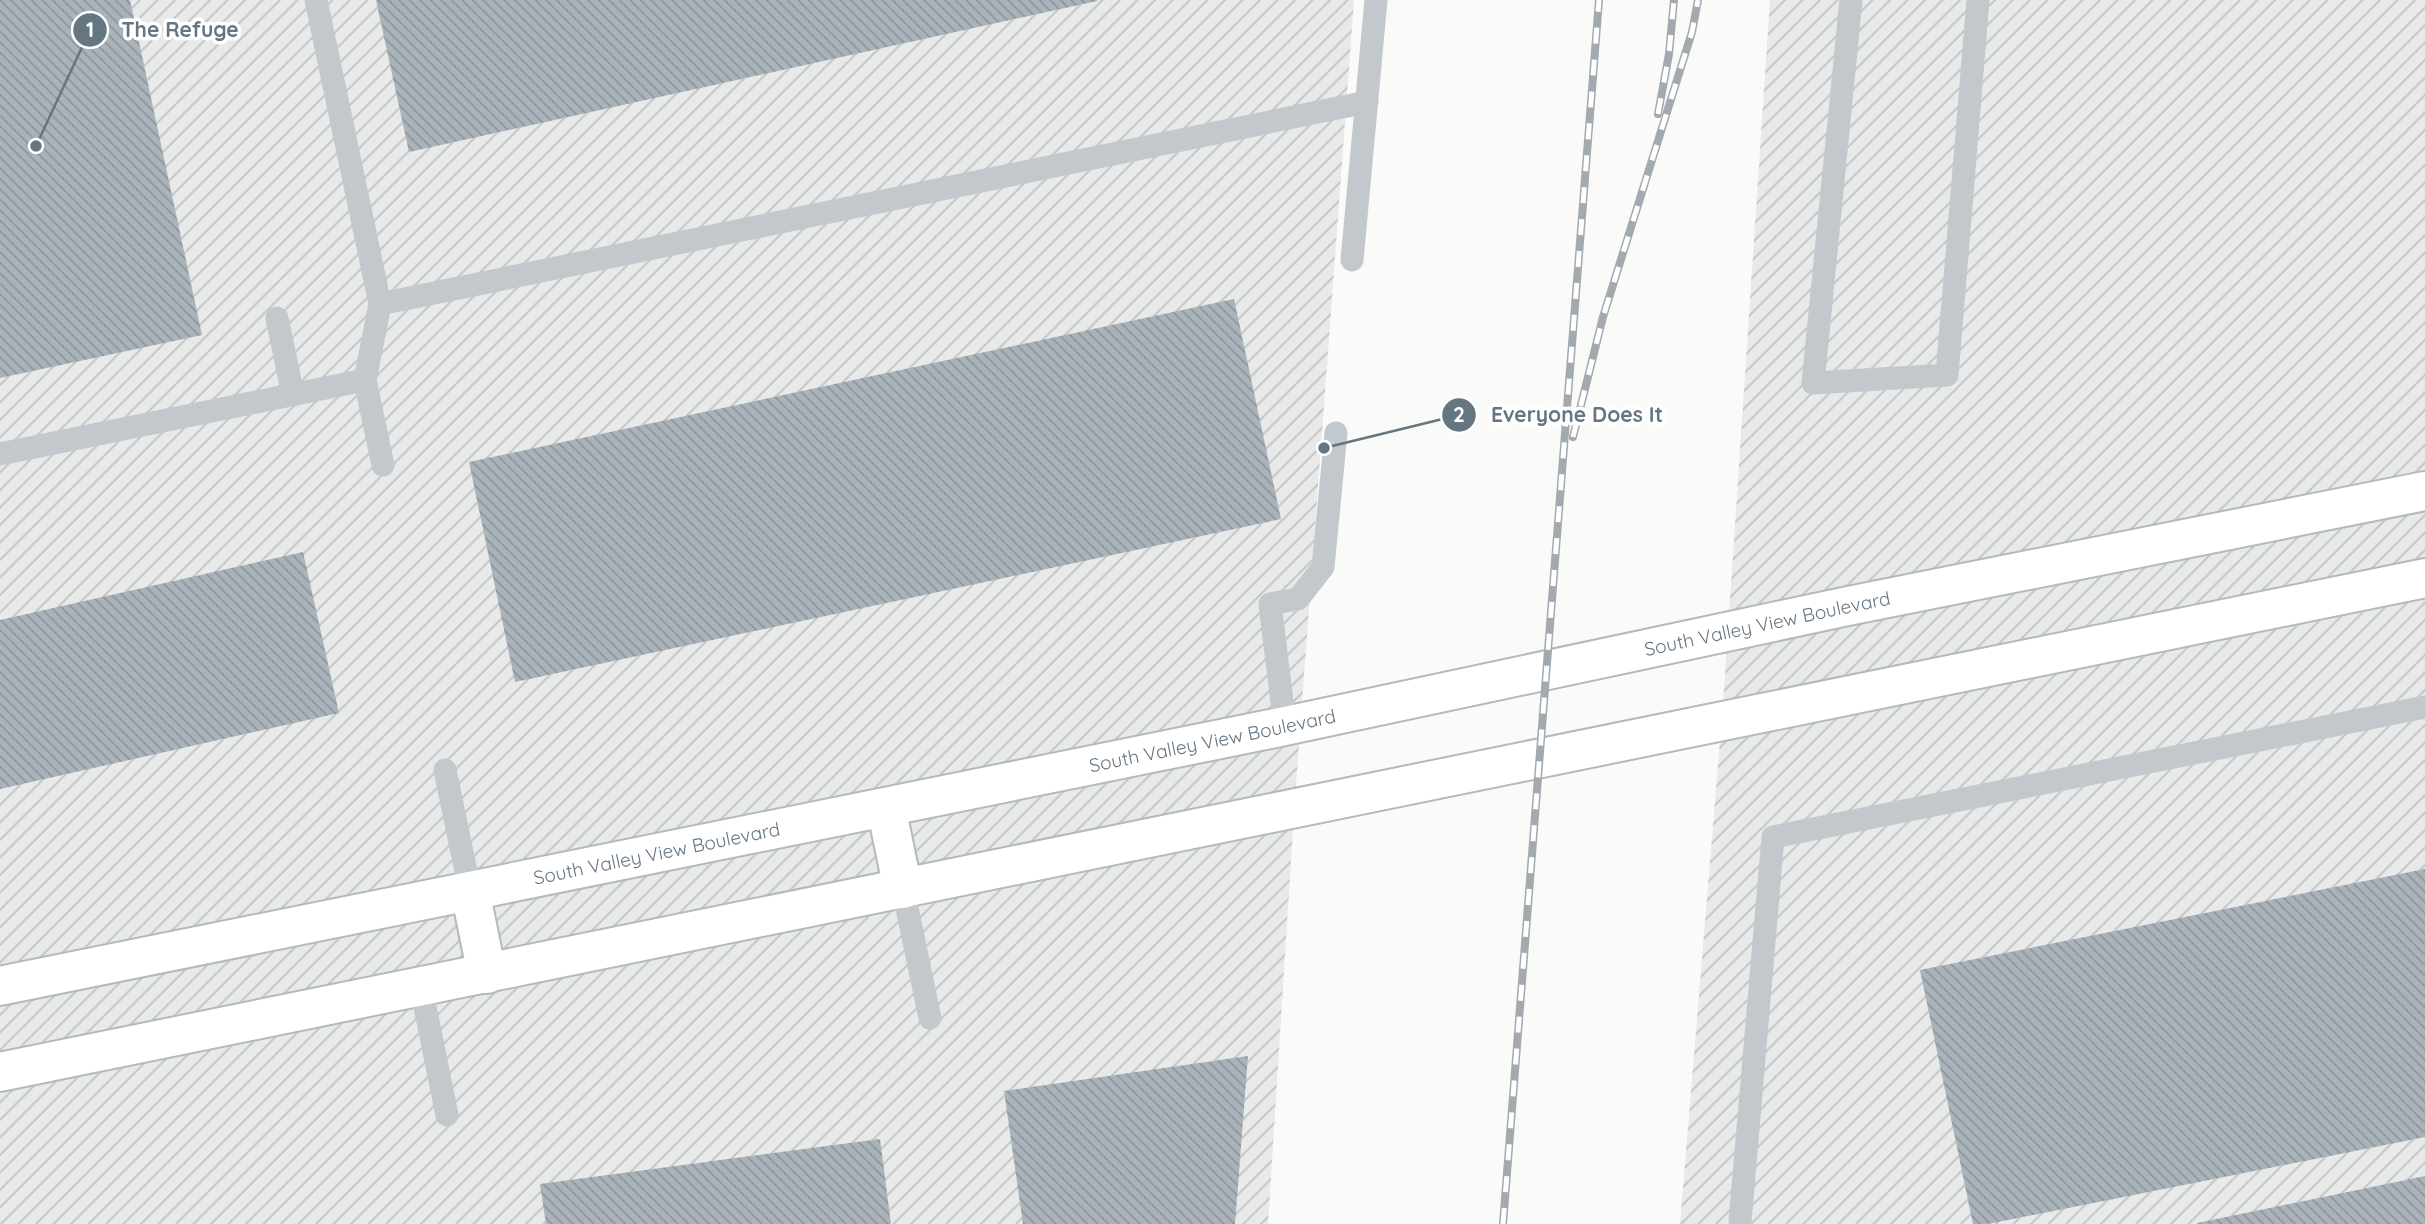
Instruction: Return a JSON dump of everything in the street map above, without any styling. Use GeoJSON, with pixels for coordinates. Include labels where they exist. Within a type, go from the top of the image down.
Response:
{"type":"FeatureCollection","features":[{"type":"Feature","properties":{"kind":"main road","name":"South Valley View Boulevard"},"geometry":{"type":"LineString","coordinates":[[0,986],[1285,726],[1775,621],[2425,491]]}},
{"type":"Feature","properties":{"kind":"main road"},"geometry":{"type":"LineString","coordinates":[[0,1072],[2425,578]]}},
{"type":"Feature","properties":{"kind":"main road"},"geometry":{"type":"LineString","coordinates":[[886,807],[903,889]]}},
{"type":"Feature","properties":{"kind":"main road"},"geometry":{"type":"LineString","coordinates":[[470,891],[487,974]]}},
{"type":"Feature","properties":{"kind":"lane"},"geometry":{"type":"LineString","coordinates":[[316,0],[380,304],[365,380],[383,465]]}},
{"type":"Feature","properties":{"kind":"lane"},"geometry":{"type":"LineString","coordinates":[[1352,260],[1376,0]]}},
{"type":"Feature","properties":{"kind":"lane"},"geometry":{"type":"LineString","coordinates":[[1851,0],[1813,383],[1947,375],[1978,0]]}},
{"type":"Feature","properties":{"kind":"lane"},"geometry":{"type":"LineString","coordinates":[[380,304],[1367,103]]}},
{"type":"Feature","properties":{"kind":"lane"},"geometry":{"type":"LineString","coordinates":[[276,318],[293,395]]}},
{"type":"Feature","properties":{"kind":"lane"},"geometry":{"type":"LineString","coordinates":[[0,454],[365,380]]}},
{"type":"Feature","properties":{"kind":"lane"},"geometry":{"type":"LineString","coordinates":[[1285,726],[1270,604],[1298,599],[1324,567],[1336,433]]}},
{"type":"Feature","properties":{"kind":"lane"},"geometry":{"type":"LineString","coordinates":[[1740,1222],[1773,837],[2425,707]]}},
{"type":"Feature","properties":{"kind":"lane"},"geometry":{"type":"LineString","coordinates":[[445,771],[470,891]]}},
{"type":"Feature","properties":{"kind":"lane"},"geometry":{"type":"LineString","coordinates":[[903,889],[929,1017]]}},
{"type":"Feature","properties":{"kind":"lane"},"geometry":{"type":"LineString","coordinates":[[421,987],[447,1115]]}},
{"type":"Feature","properties":{"kind":"shaded area"},"geometry":{"type":"Polygon","coordinates":[[[0,0],[1354,0],[1295,798],[1268,1224],[0,1224],[0,0]]]}},
{"type":"Feature","properties":{"kind":"shaded area"},"geometry":{"type":"Polygon","coordinates":[[[1770,0],[2425,0],[2425,1224],[1680,1224],[1723,705],[1770,0]]]}},
{"type":"Feature","properties":{"kind":"building"},"geometry":{"type":"Polygon","coordinates":[[[0,0],[130,0],[202,335],[0,378],[0,0]]]}},
{"type":"Feature","properties":{"kind":"building"},"geometry":{"type":"Polygon","coordinates":[[[376,0],[1097,0],[1097,1],[409,152],[376,0]]]}},
{"type":"Feature","properties":{"kind":"building"},"geometry":{"type":"Polygon","coordinates":[[[1234,299],[1281,519],[515,682],[469,462],[1234,299]]]}},
{"type":"Feature","properties":{"kind":"building"},"geometry":{"type":"Polygon","coordinates":[[[303,552],[339,713],[0,789],[0,620],[303,552]]]}},
{"type":"Feature","properties":{"kind":"building"},"geometry":{"type":"Polygon","coordinates":[[[2425,869],[2425,1137],[1988,1224],[1973,1224],[1920,970],[2425,869]]]}},
{"type":"Feature","properties":{"kind":"building"},"geometry":{"type":"Polygon","coordinates":[[[1248,1056],[1235,1224],[1023,1224],[1004,1091],[1248,1056]]]}},
{"type":"Feature","properties":{"kind":"building"},"geometry":{"type":"Polygon","coordinates":[[[880,1139],[891,1224],[546,1224],[540,1184],[880,1139]]]}},
{"type":"Feature","properties":{"kind":"building"},"geometry":{"type":"Polygon","coordinates":[[[2425,1176],[2425,1224],[2197,1224],[2197,1223],[2425,1176]]]}},
{"type":"Feature","properties":{"kind":"railway"},"geometry":{"type":"LineString","coordinates":[[1503,1224],[1599,0]]}},
{"type":"Feature","properties":{"kind":"railway"},"geometry":{"type":"LineString","coordinates":[[1658,114],[1669,54],[1674,0]]}},
{"type":"Feature","properties":{"kind":"railway"},"geometry":{"type":"LineString","coordinates":[[1573,437],[1603,317],[1692,32],[1698,0]]}},
{"type":"Feature","properties":{"kind":"place","name":"The Refuge"},"geometry":{"type":"Point","coordinates":[36,146]}},
{"type":"Feature","properties":{"kind":"place","name":"Everyone Does It"},"geometry":{"type":"Point","coordinates":[1324,448]}}]}
